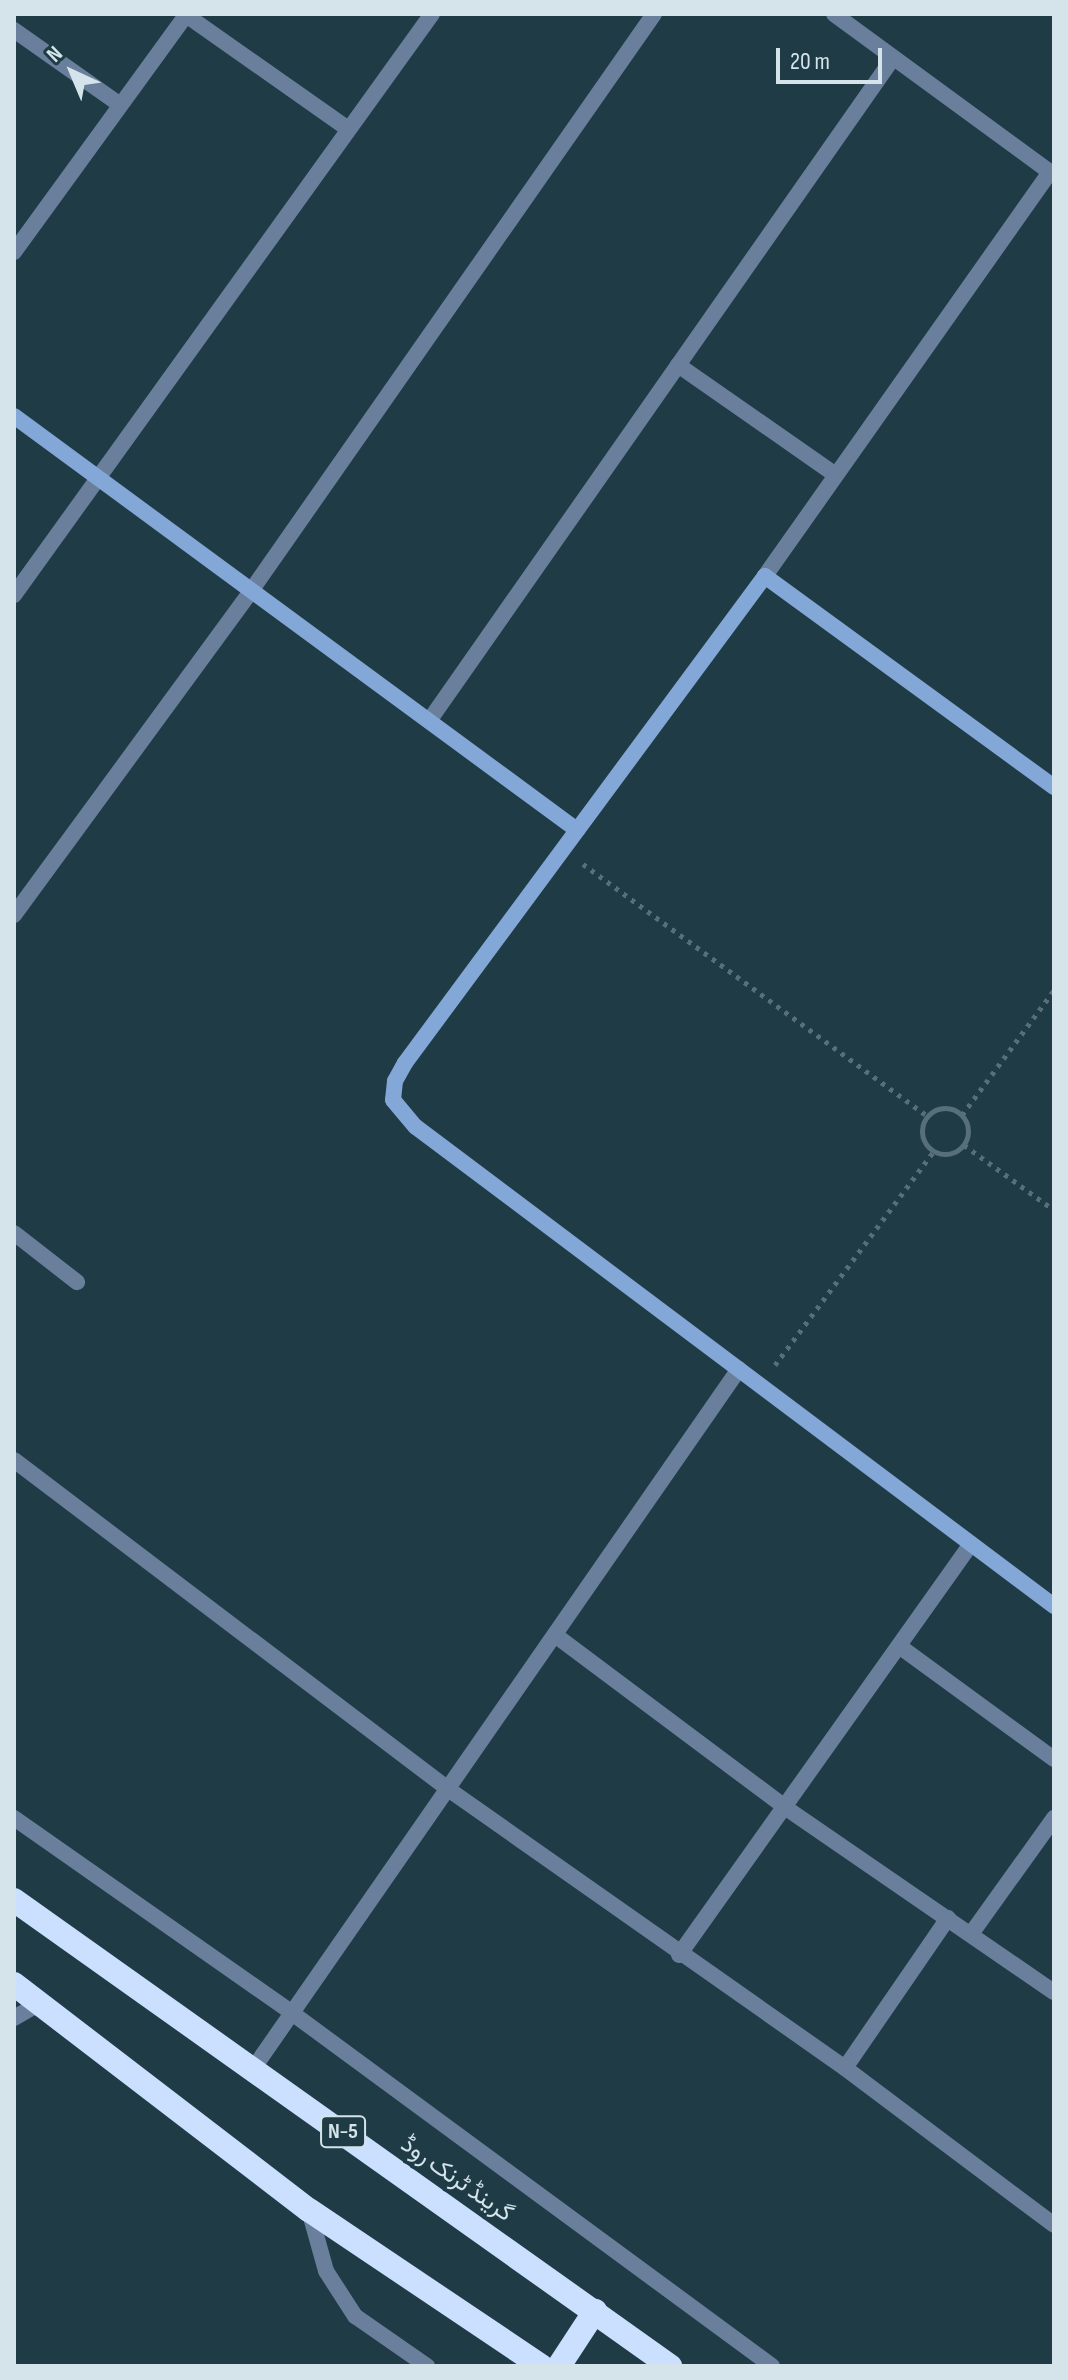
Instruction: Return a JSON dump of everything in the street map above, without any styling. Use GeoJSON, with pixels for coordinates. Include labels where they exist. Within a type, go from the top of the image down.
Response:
{"type":"FeatureCollection","features":[{"type":"Feature","properties":{"kind":"highway","name":"گرینڈ ٹرنک روڈ"},"geometry":{"type":"LineString","coordinates":[[14,1900],[670,2366]]}},
{"type":"Feature","properties":{"kind":"highway"},"geometry":{"type":"LineString","coordinates":[[14,1984],[309,2210],[541,2366]]}},
{"type":"Feature","properties":{"kind":"highway"},"geometry":{"type":"LineString","coordinates":[[559,2366],[595,2311]]}},
{"type":"Feature","properties":{"kind":"street"},"geometry":{"type":"LineString","coordinates":[[14,252],[186,14],[348,129]]}},
{"type":"Feature","properties":{"kind":"street"},"geometry":{"type":"LineString","coordinates":[[14,595],[432,14]]}},
{"type":"Feature","properties":{"kind":"street"},"geometry":{"type":"LineString","coordinates":[[14,915],[251,591],[654,14]]}},
{"type":"Feature","properties":{"kind":"street"},"geometry":{"type":"LineString","coordinates":[[834,14],[1052,174],[833,473],[765,576],[405,1063],[395,1081],[393,1100],[416,1127],[1054,1606]]}},
{"type":"Feature","properties":{"kind":"street"},"geometry":{"type":"LineString","coordinates":[[14,30],[119,104]]}},
{"type":"Feature","properties":{"kind":"street"},"geometry":{"type":"LineString","coordinates":[[429,721],[893,58]]}},
{"type":"Feature","properties":{"kind":"street"},"geometry":{"type":"LineString","coordinates":[[678,365],[833,473]]}},
{"type":"Feature","properties":{"kind":"street"},"geometry":{"type":"LineString","coordinates":[[14,416],[577,830]]}},
{"type":"Feature","properties":{"kind":"street"},"geometry":{"type":"LineString","coordinates":[[765,576],[1054,787]]}},
{"type":"Feature","properties":{"kind":"street"},"geometry":{"type":"LineString","coordinates":[[14,1233],[77,1282]]}},
{"type":"Feature","properties":{"kind":"street"},"geometry":{"type":"LineString","coordinates":[[253,2069],[739,1369]]}},
{"type":"Feature","properties":{"kind":"street"},"geometry":{"type":"LineString","coordinates":[[14,1460],[448,1789],[679,1955],[845,2068],[1054,2225]]}},
{"type":"Feature","properties":{"kind":"street"},"geometry":{"type":"LineString","coordinates":[[679,1955],[971,1544]]}},
{"type":"Feature","properties":{"kind":"street"},"geometry":{"type":"LineString","coordinates":[[555,1635],[786,1808],[1054,1992]]}},
{"type":"Feature","properties":{"kind":"street"},"geometry":{"type":"LineString","coordinates":[[899,1646],[1054,1759]]}},
{"type":"Feature","properties":{"kind":"street"},"geometry":{"type":"LineString","coordinates":[[14,1818],[292,2013],[772,2366]]}},
{"type":"Feature","properties":{"kind":"street"},"geometry":{"type":"LineString","coordinates":[[971,1934],[1054,1818]]}},
{"type":"Feature","properties":{"kind":"street"},"geometry":{"type":"LineString","coordinates":[[845,2068],[948,1918]]}},
{"type":"Feature","properties":{"kind":"street"},"geometry":{"type":"LineString","coordinates":[[14,2018],[40,2003]]}},
{"type":"Feature","properties":{"kind":"street"},"geometry":{"type":"LineString","coordinates":[[309,2210],[326,2271],[355,2316],[427,2366]]}},
{"type":"Feature","properties":{"kind":"path"},"geometry":{"type":"LineString","coordinates":[[563,849],[927,1116]]}},
{"type":"Feature","properties":{"kind":"path"},"geometry":{"type":"LineString","coordinates":[[962,1115],[1054,990]]}},
{"type":"Feature","properties":{"kind":"path"},"geometry":{"type":"LineString","coordinates":[[945,1107],[962,1115],[968,1123],[964,1145],[955,1153],[933,1152],[922,1135],[927,1116],[945,1107]]}},
{"type":"Feature","properties":{"kind":"path"},"geometry":{"type":"LineString","coordinates":[[964,1145],[1054,1210]]}},
{"type":"Feature","properties":{"kind":"path"},"geometry":{"type":"LineString","coordinates":[[760,1386],[933,1152]]}}]}
